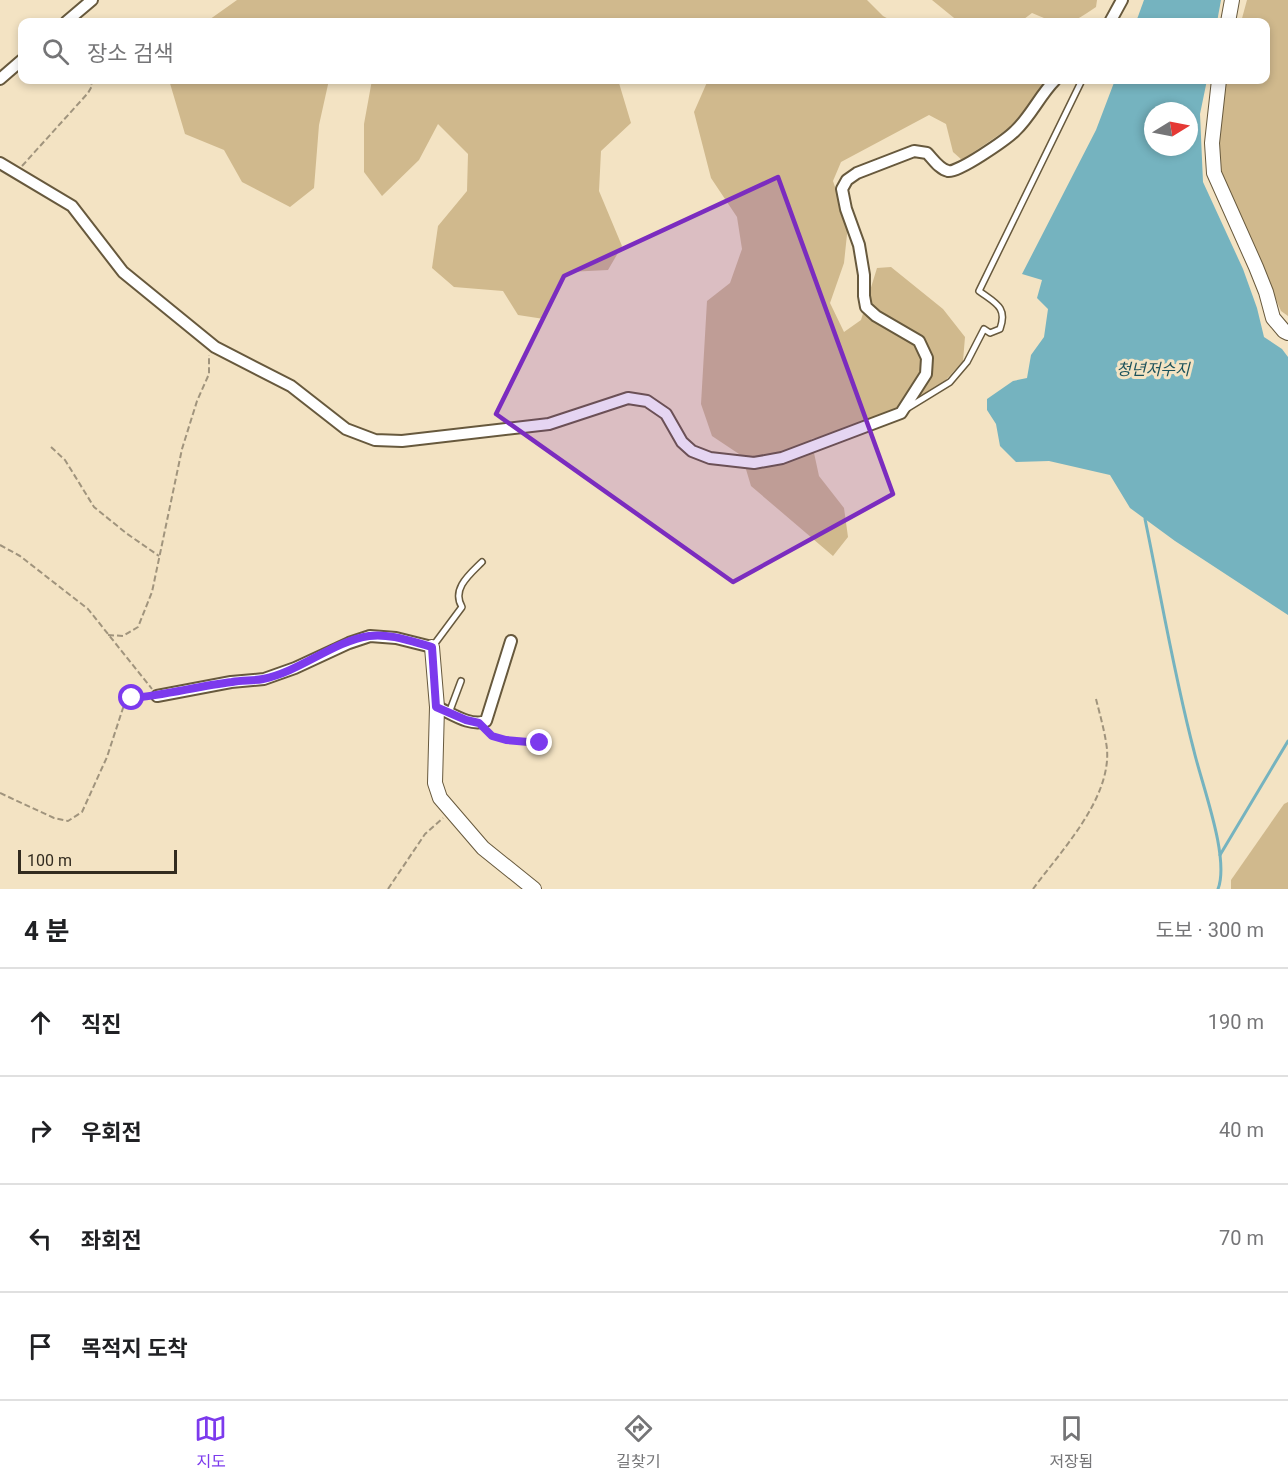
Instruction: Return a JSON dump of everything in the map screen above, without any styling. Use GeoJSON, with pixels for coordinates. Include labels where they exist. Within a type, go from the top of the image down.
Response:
{"type":"FeatureCollection","features":[{"type":"Feature","properties":{"kind":"street"},"geometry":{"type":"LineString","coordinates":[[71,18],[92,0]]}},
{"type":"Feature","properties":{"kind":"street"},"geometry":{"type":"LineString","coordinates":[[1112,18],[1122,0]]}},
{"type":"Feature","properties":{"kind":"street"},"geometry":{"type":"LineString","coordinates":[[1229,18],[1232,0]]}},
{"type":"Feature","properties":{"kind":"street"},"geometry":{"type":"LineString","coordinates":[[0,79],[18,63]]}},
{"type":"Feature","properties":{"kind":"street"},"geometry":{"type":"LineString","coordinates":[[0,163],[72,206],[123,272],[215,347],[291,386],[346,429],[375,440],[402,441],[549,424],[628,398],[647,400],[666,414],[682,442],[692,451],[710,458],[754,463],[782,458],[901,413],[926,374],[927,358],[919,340],[876,316],[867,307],[859,245],[846,209],[842,189],[847,180],[857,173],[914,151],[927,153],[945,171],[952,172],[1015,132],[1052,84]]}},
{"type":"Feature","properties":{"kind":"street"},"geometry":{"type":"LineString","coordinates":[[1219,84],[1212,143],[1214,173],[1257,267],[1273,318],[1288,333]]}},
{"type":"Feature","properties":{"kind":"street"},"geometry":{"type":"LineString","coordinates":[[157,696],[231,682],[264,679],[370,636],[396,638],[432,647],[443,710],[435,783],[440,798],[483,848],[534,889]]}},
{"type":"Feature","properties":{"kind":"street"},"geometry":{"type":"LineString","coordinates":[[443,710],[466,720],[479,723],[486,721],[511,641]]}},
{"type":"Feature","properties":{"kind":"lane"},"geometry":{"type":"LineString","coordinates":[[901,413],[950,382],[967,362],[984,329],[990,333],[1000,329],[1004,319],[1000,307],[979,291],[1080,84]]}},
{"type":"Feature","properties":{"kind":"lane"},"geometry":{"type":"LineString","coordinates":[[432,647],[462,607],[458,601],[458,592],[462,583],[482,562]]}},
{"type":"Feature","properties":{"kind":"lane"},"geometry":{"type":"LineString","coordinates":[[443,710],[461,681]]}},
{"type":"Feature","properties":{"kind":"path"},"geometry":{"type":"LineString","coordinates":[[16,172],[88,93],[92,84]]}},
{"type":"Feature","properties":{"kind":"path"},"geometry":{"type":"LineString","coordinates":[[108,635],[123,636],[138,627],[152,592],[182,449],[197,401],[209,374],[209,356],[204,338]]}},
{"type":"Feature","properties":{"kind":"path"},"geometry":{"type":"LineString","coordinates":[[51,447],[65,460],[94,507],[126,534],[159,556]]}},
{"type":"Feature","properties":{"kind":"path"},"geometry":{"type":"LineString","coordinates":[[0,545],[20,556],[88,609],[157,696]]}},
{"type":"Feature","properties":{"kind":"path"},"geometry":{"type":"LineString","coordinates":[[0,793],[54,818],[68,821],[82,812],[107,757],[123,708],[132,698],[157,696]]}},
{"type":"Feature","properties":{"kind":"path"},"geometry":{"type":"LineString","coordinates":[[1033,889],[1093,808],[1104,782],[1107,750],[1096,699]]}},
{"type":"Feature","properties":{"kind":"path"},"geometry":{"type":"LineString","coordinates":[[479,723],[492,736],[506,740],[540,743],[547,750]]}},
{"type":"Feature","properties":{"kind":"path"},"geometry":{"type":"LineString","coordinates":[[388,889],[425,834],[441,822],[449,808]]}},
{"type":"Feature","properties":{"kind":"highlighted area"},"geometry":{"type":"Polygon","coordinates":[[[778,177],[893,494],[733,582],[496,414],[564,276],[778,177]]]}},
{"type":"Feature","properties":{"kind":"shaded area"},"geometry":{"type":"Polygon","coordinates":[[[237,0],[867,0],[887,18],[212,18],[237,0]]]}},
{"type":"Feature","properties":{"kind":"shaded area"},"geometry":{"type":"Polygon","coordinates":[[[932,0],[1097,0],[1096,7],[1078,18],[1044,18],[1032,13],[1025,18],[954,18],[932,0]]]}},
{"type":"Feature","properties":{"kind":"shaded area"},"geometry":{"type":"Polygon","coordinates":[[[1247,0],[1288,0],[1288,316],[1281,311],[1216,163],[1226,84],[1270,84],[1270,18],[1242,18],[1247,0]]]}},
{"type":"Feature","properties":{"kind":"shaded area"},"geometry":{"type":"Polygon","coordinates":[[[170,84],[328,84],[319,125],[314,188],[290,207],[242,182],[224,150],[185,134],[170,84]]]}},
{"type":"Feature","properties":{"kind":"shaded area"},"geometry":{"type":"Polygon","coordinates":[[[371,84],[619,84],[631,123],[601,151],[599,191],[622,246],[608,270],[568,272],[544,319],[518,315],[503,291],[454,287],[432,268],[438,226],[467,191],[468,154],[438,124],[419,160],[382,196],[364,172],[364,124],[371,84]]]}},
{"type":"Feature","properties":{"kind":"shaded area"},"geometry":{"type":"Polygon","coordinates":[[[706,84],[1046,84],[1009,128],[962,160],[953,152],[946,124],[929,115],[841,162],[833,181],[848,225],[844,263],[830,303],[844,332],[861,320],[877,268],[891,267],[943,309],[965,337],[963,361],[943,383],[893,412],[840,433],[811,439],[819,476],[844,508],[848,537],[833,556],[751,486],[742,456],[712,436],[701,404],[707,301],[730,283],[742,249],[737,217],[711,178],[694,112],[706,84]]]}},
{"type":"Feature","properties":{"kind":"shaded area"},"geometry":{"type":"Polygon","coordinates":[[[1288,802],[1288,889],[1231,889],[1231,880],[1284,804],[1288,802]]]}},
{"type":"Feature","properties":{"kind":"water"},"geometry":{"type":"Polygon","coordinates":[[[1144,0],[1221,0],[1218,18],[1137,18],[1144,0]]]}},
{"type":"Feature","properties":{"kind":"water","name":"청년저수지"},"geometry":{"type":"Polygon","coordinates":[[[1113,84],[1206,84],[1200,114],[1203,182],[1243,269],[1257,308],[1264,337],[1282,349],[1288,357],[1288,615],[1175,541],[1130,508],[1110,475],[1049,461],[1016,462],[1000,446],[996,424],[987,410],[987,399],[1013,381],[1027,378],[1031,355],[1044,337],[1048,309],[1037,298],[1042,280],[1022,274],[1096,130],[1113,84]]]}},
{"type":"Feature","properties":{"kind":"waterway"},"geometry":{"type":"LineString","coordinates":[[1145,519],[1180,694],[1218,841],[1221,876],[1218,889]]}},
{"type":"Feature","properties":{"kind":"waterway"},"geometry":{"type":"LineString","coordinates":[[1220,855],[1288,741]]}},
{"type":"Feature","properties":{"kind":"route"},"geometry":{"type":"LineString","coordinates":[[132,698],[264,679],[370,636],[396,638],[432,647],[436,707],[479,723],[492,736],[506,740],[540,743]]}}]}
